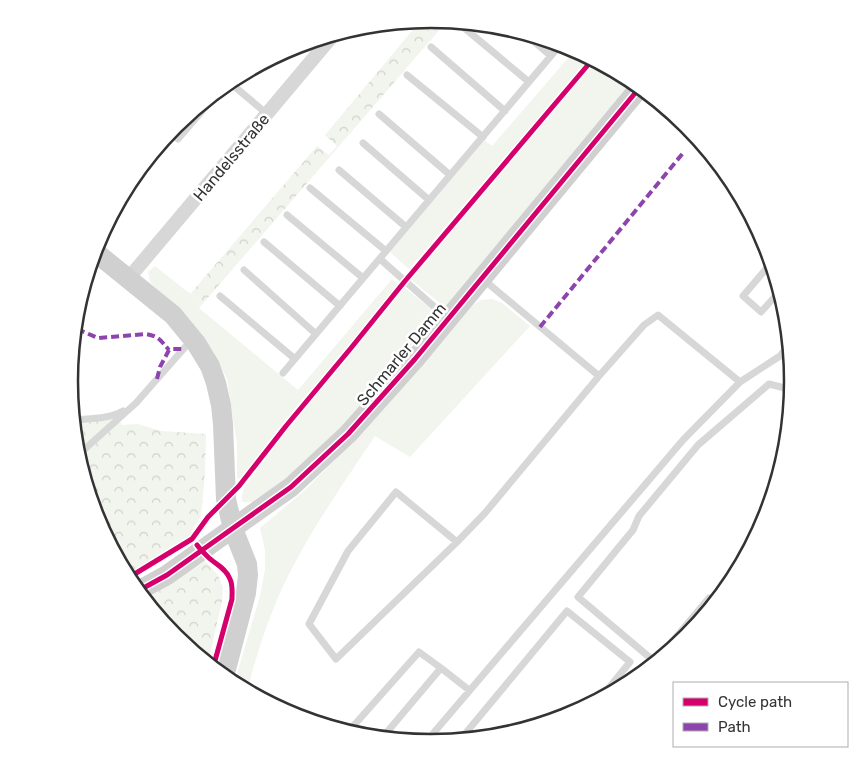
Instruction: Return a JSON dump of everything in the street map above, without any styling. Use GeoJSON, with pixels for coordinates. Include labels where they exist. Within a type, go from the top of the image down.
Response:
{"type":"FeatureCollection","features":[{"type":"Feature","properties":{"kind":"street","name":"Handelsstraße"},"geometry":{"type":"LineString","coordinates":[[128,279],[326,44]]}},
{"type":"Feature","properties":{"kind":"street","name":"Schmarler Damm"},"geometry":{"type":"LineString","coordinates":[[145,587],[167,575],[291,487],[348,434],[415,359],[636,93]]}},
{"type":"Feature","properties":{"kind":"street"},"geometry":{"type":"LineString","coordinates":[[101,257],[173,316],[196,343],[210,366],[221,404],[226,499],[233,529],[248,564],[246,593],[226,669]]}},
{"type":"Feature","properties":{"kind":"lane"},"geometry":{"type":"LineString","coordinates":[[466,29],[529,82]]}},
{"type":"Feature","properties":{"kind":"lane"},"geometry":{"type":"LineString","coordinates":[[537,44],[551,56]]}},
{"type":"Feature","properties":{"kind":"lane"},"geometry":{"type":"LineString","coordinates":[[430,47],[505,111]]}},
{"type":"Feature","properties":{"kind":"lane"},"geometry":{"type":"LineString","coordinates":[[283,373],[556,50]]}},
{"type":"Feature","properties":{"kind":"lane"},"geometry":{"type":"LineString","coordinates":[[407,75],[483,137]]}},
{"type":"Feature","properties":{"kind":"lane"},"geometry":{"type":"LineString","coordinates":[[235,87],[267,114]]}},
{"type":"Feature","properties":{"kind":"lane"},"geometry":{"type":"LineString","coordinates":[[176,137],[178,139],[201,112]]}},
{"type":"Feature","properties":{"kind":"lane"},"geometry":{"type":"LineString","coordinates":[[379,114],[450,175]]}},
{"type":"Feature","properties":{"kind":"lane"},"geometry":{"type":"LineString","coordinates":[[363,143],[429,200]]}},
{"type":"Feature","properties":{"kind":"lane"},"geometry":{"type":"LineString","coordinates":[[339,170],[406,228]]}},
{"type":"Feature","properties":{"kind":"lane"},"geometry":{"type":"LineString","coordinates":[[310,188],[386,251]]}},
{"type":"Feature","properties":{"kind":"lane"},"geometry":{"type":"LineString","coordinates":[[287,215],[363,278]]}},
{"type":"Feature","properties":{"kind":"lane"},"geometry":{"type":"LineString","coordinates":[[264,242],[340,306]]}},
{"type":"Feature","properties":{"kind":"lane"},"geometry":{"type":"LineString","coordinates":[[380,259],[448,318]]}},
{"type":"Feature","properties":{"kind":"lane"},"geometry":{"type":"LineString","coordinates":[[766,268],[742,296],[761,312],[774,296]]}},
{"type":"Feature","properties":{"kind":"lane"},"geometry":{"type":"LineString","coordinates":[[244,270],[316,334]]}},
{"type":"Feature","properties":{"kind":"lane"},"geometry":{"type":"LineString","coordinates":[[482,278],[599,376]]}},
{"type":"Feature","properties":{"kind":"lane"},"geometry":{"type":"LineString","coordinates":[[220,296],[295,359]]}},
{"type":"Feature","properties":{"kind":"lane"},"geometry":{"type":"LineString","coordinates":[[457,542],[396,492],[348,551],[309,624],[336,659],[457,542],[485,513],[599,376],[644,325],[658,315],[740,382]]}},
{"type":"Feature","properties":{"kind":"lane"},"geometry":{"type":"LineString","coordinates":[[85,450],[136,403],[187,345]]}},
{"type":"Feature","properties":{"kind":"lane"},"geometry":{"type":"LineString","coordinates":[[432,734],[683,440],[740,382],[783,352]]}},
{"type":"Feature","properties":{"kind":"lane"},"geometry":{"type":"LineString","coordinates":[[650,659],[578,597],[633,530],[639,516],[698,445],[769,384],[785,388]]}},
{"type":"Feature","properties":{"kind":"lane"},"geometry":{"type":"LineString","coordinates":[[80,420],[117,414],[136,403]]}},
{"type":"Feature","properties":{"kind":"lane"},"geometry":{"type":"LineString","coordinates":[[678,634],[710,599]]}},
{"type":"Feature","properties":{"kind":"lane"},"geometry":{"type":"LineString","coordinates":[[466,733],[567,610],[630,662],[611,685]]}},
{"type":"Feature","properties":{"kind":"lane"},"geometry":{"type":"LineString","coordinates":[[354,726],[419,652],[469,690]]}},
{"type":"Feature","properties":{"kind":"lane"},"geometry":{"type":"LineString","coordinates":[[388,731],[441,668]]}},
{"type":"Feature","properties":{"kind":"green space"},"geometry":{"type":"Polygon","coordinates":[[[414,28],[441,28],[199,308],[197,297],[191,293],[317,146],[329,155],[337,146],[325,135],[414,28]]]}},
{"type":"Feature","properties":{"kind":"green space"},"geometry":{"type":"Polygon","coordinates":[[[570,56],[585,63],[409,269],[390,252],[484,140],[492,146],[570,56]]]}},
{"type":"Feature","properties":{"kind":"green space"},"geometry":{"type":"Polygon","coordinates":[[[592,66],[630,88],[446,308],[409,278],[592,66]]]}},
{"type":"Feature","properties":{"kind":"green space"},"geometry":{"type":"Polygon","coordinates":[[[155,266],[197,297],[199,308],[298,390],[392,279],[399,285],[281,425],[241,480],[237,478],[237,444],[227,379],[213,351],[195,328],[150,282],[148,272],[155,266]]]}},
{"type":"Feature","properties":{"kind":"green space"},"geometry":{"type":"Polygon","coordinates":[[[404,287],[437,314],[409,348],[407,346],[401,352],[403,355],[401,357],[404,359],[350,419],[284,482],[254,502],[242,502],[244,487],[289,428],[404,287]]]}},
{"type":"Feature","properties":{"kind":"green space"},"geometry":{"type":"Polygon","coordinates":[[[492,299],[502,303],[530,326],[410,457],[375,436],[306,543],[281,590],[268,623],[249,684],[236,676],[260,596],[265,570],[265,550],[260,528],[303,492],[333,462],[428,359],[473,305],[481,300],[492,299]]]}},
{"type":"Feature","properties":{"kind":"green space"},"geometry":{"type":"Polygon","coordinates":[[[116,413],[122,425],[138,424],[161,431],[206,434],[201,516],[187,539],[134,572],[114,537],[97,495],[85,450],[80,416],[116,413]]]}},
{"type":"Feature","properties":{"kind":"green space"},"geometry":{"type":"Polygon","coordinates":[[[205,561],[218,575],[223,588],[222,601],[210,656],[182,631],[151,596],[205,561]]]}},
{"type":"Feature","properties":{"kind":"marked path"},"geometry":{"type":"LineString","coordinates":[[540,327],[683,153]]}},
{"type":"Feature","properties":{"kind":"marked path"},"geometry":{"type":"LineString","coordinates":[[82,331],[98,338],[146,334],[159,339],[169,350]]}},
{"type":"Feature","properties":{"kind":"marked path"},"geometry":{"type":"LineString","coordinates":[[157,379],[160,367],[169,350],[183,349]]}},
{"type":"Feature","properties":{"kind":"cycle path"},"geometry":{"type":"LineString","coordinates":[[136,573],[192,539],[208,517],[239,486],[405,281],[589,64]]}},
{"type":"Feature","properties":{"kind":"cycle path"},"geometry":{"type":"LineString","coordinates":[[145,587],[167,575],[291,487],[348,434],[415,359],[636,93]]}},
{"type":"Feature","properties":{"kind":"cycle path"},"geometry":{"type":"LineString","coordinates":[[197,545],[226,572],[232,586],[232,599],[215,660]]}}]}
